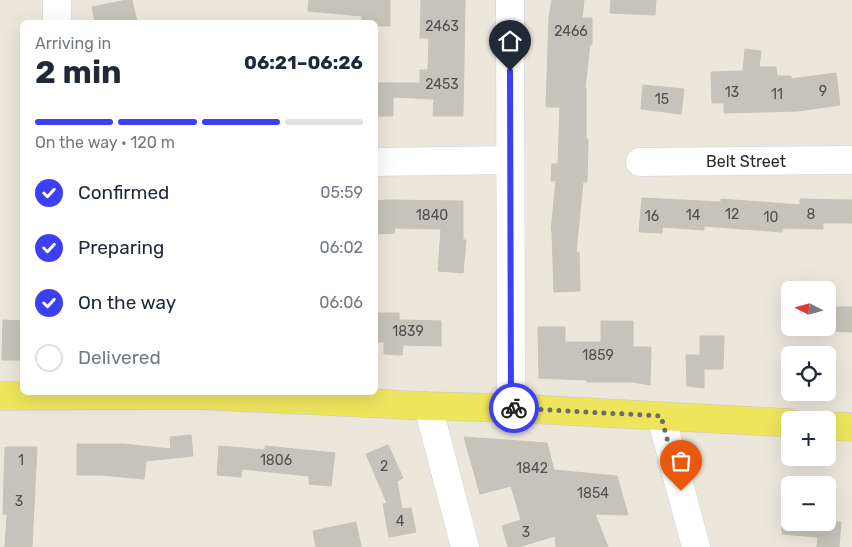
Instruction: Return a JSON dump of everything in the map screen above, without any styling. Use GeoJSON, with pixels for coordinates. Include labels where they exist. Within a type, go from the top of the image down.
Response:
{"type":"FeatureCollection","features":[{"type":"Feature","properties":{"kind":"main road"},"geometry":{"type":"LineString","coordinates":[[0,396],[30,395]]}},
{"type":"Feature","properties":{"kind":"main road"},"geometry":{"type":"LineString","coordinates":[[195,395],[511,408],[781,423]]}},
{"type":"Feature","properties":{"kind":"main road"},"geometry":{"type":"LineString","coordinates":[[836,426],[852,427]]}},
{"type":"Feature","properties":{"kind":"street"},"geometry":{"type":"LineString","coordinates":[[57,0],[57,20]]}},
{"type":"Feature","properties":{"kind":"street"},"geometry":{"type":"LineString","coordinates":[[510,0],[511,408]]}},
{"type":"Feature","properties":{"kind":"street"},"geometry":{"type":"LineString","coordinates":[[378,162],[510,160]]}},
{"type":"Feature","properties":{"kind":"street","name":"Belt Street"},"geometry":{"type":"LineString","coordinates":[[640,162],[852,160]]}},
{"type":"Feature","properties":{"kind":"street"},"geometry":{"type":"LineString","coordinates":[[428,406],[465,547]]}},
{"type":"Feature","properties":{"kind":"street"},"geometry":{"type":"LineString","coordinates":[[661,416],[696,547]]}},
{"type":"Feature","properties":{"kind":"building"},"geometry":{"type":"Polygon","coordinates":[[[132,0],[137,20],[95,20],[92,7],[132,0]]]}},
{"type":"Feature","properties":{"kind":"building"},"geometry":{"type":"Polygon","coordinates":[[[309,0],[390,0],[390,26],[378,26],[378,20],[362,20],[362,16],[308,11],[309,0]]]}},
{"type":"Feature","properties":{"kind":"building"},"geometry":{"type":"Polygon","coordinates":[[[421,0],[465,0],[463,116],[433,116],[434,99],[393,97],[393,116],[378,116],[378,83],[420,83],[420,70],[428,70],[429,38],[420,38],[421,0]]]}},
{"type":"Feature","properties":{"kind":"building"},"geometry":{"type":"Polygon","coordinates":[[[552,0],[584,0],[582,18],[592,18],[592,44],[590,44],[585,88],[586,139],[588,139],[587,182],[583,182],[576,252],[579,252],[580,291],[554,292],[551,231],[556,181],[551,181],[552,164],[558,164],[560,107],[546,107],[549,17],[552,0]]]}},
{"type":"Feature","properties":{"kind":"building"},"geometry":{"type":"Polygon","coordinates":[[[611,0],[656,0],[655,15],[610,13],[611,0]]]}},
{"type":"Feature","properties":{"kind":"building"},"geometry":{"type":"Polygon","coordinates":[[[745,49],[761,51],[759,67],[776,67],[777,76],[791,76],[791,79],[836,73],[840,105],[798,111],[724,113],[724,103],[712,103],[711,72],[743,71],[745,49]]]}},
{"type":"Feature","properties":{"kind":"building"},"geometry":{"type":"Polygon","coordinates":[[[643,85],[684,89],[681,114],[641,109],[643,85]]]}},
{"type":"Feature","properties":{"kind":"building"},"geometry":{"type":"Polygon","coordinates":[[[642,198],[721,202],[721,199],[800,205],[800,199],[852,200],[852,223],[823,223],[823,229],[782,228],[782,232],[704,226],[704,230],[662,227],[662,233],[639,232],[642,198]]]}},
{"type":"Feature","properties":{"kind":"building"},"geometry":{"type":"Polygon","coordinates":[[[378,201],[463,201],[463,240],[466,240],[463,273],[438,271],[441,229],[394,228],[395,233],[378,234],[378,201]]]}},
{"type":"Feature","properties":{"kind":"building"},"geometry":{"type":"Polygon","coordinates":[[[836,307],[852,307],[852,332],[836,331],[836,307]]]}},
{"type":"Feature","properties":{"kind":"building"},"geometry":{"type":"Polygon","coordinates":[[[378,313],[399,313],[399,320],[441,321],[441,346],[403,345],[402,355],[384,354],[384,342],[378,342],[378,313]]]}},
{"type":"Feature","properties":{"kind":"building"},"geometry":{"type":"Polygon","coordinates":[[[3,320],[20,321],[20,360],[2,360],[3,320]]]}},
{"type":"Feature","properties":{"kind":"building"},"geometry":{"type":"Polygon","coordinates":[[[601,321],[633,321],[633,347],[651,347],[650,385],[633,382],[587,382],[587,380],[539,378],[538,327],[565,327],[565,342],[601,342],[601,321]]]}},
{"type":"Feature","properties":{"kind":"building"},"geometry":{"type":"Polygon","coordinates":[[[700,336],[724,336],[723,369],[704,369],[704,388],[687,386],[686,355],[700,355],[700,336]]]}},
{"type":"Feature","properties":{"kind":"building"},"geometry":{"type":"Polygon","coordinates":[[[191,435],[193,456],[146,461],[144,479],[77,475],[77,444],[123,444],[171,449],[170,437],[191,435]]]}},
{"type":"Feature","properties":{"kind":"building"},"geometry":{"type":"Polygon","coordinates":[[[464,437],[547,443],[554,470],[617,476],[628,515],[595,514],[608,547],[556,547],[555,536],[518,547],[508,547],[502,526],[521,520],[511,486],[480,494],[464,437]]]}},
{"type":"Feature","properties":{"kind":"building"},"geometry":{"type":"Polygon","coordinates":[[[388,445],[403,478],[397,481],[402,509],[411,508],[416,532],[389,537],[383,504],[387,503],[366,454],[388,445]]]}},
{"type":"Feature","properties":{"kind":"building"},"geometry":{"type":"Polygon","coordinates":[[[219,446],[265,450],[265,446],[335,453],[331,486],[309,484],[309,476],[242,469],[241,477],[217,475],[219,446]]]}},
{"type":"Feature","properties":{"kind":"building"},"geometry":{"type":"Polygon","coordinates":[[[5,447],[37,447],[32,547],[5,547],[7,514],[3,514],[5,447]]]}},
{"type":"Feature","properties":{"kind":"building"},"geometry":{"type":"Polygon","coordinates":[[[356,522],[361,547],[316,547],[313,531],[356,522]]]}},
{"type":"Feature","properties":{"kind":"building"},"geometry":{"type":"Polygon","coordinates":[[[836,522],[841,522],[839,547],[817,547],[818,537],[782,534],[782,531],[836,531],[836,522]]]}},
{"type":"Feature","properties":{"kind":"way so far"},"geometry":{"type":"LineString","coordinates":[[514,408],[661,416],[681,491]]}},
{"type":"Feature","properties":{"kind":"route"},"geometry":{"type":"LineString","coordinates":[[510,71],[511,408],[514,408]]}}]}
